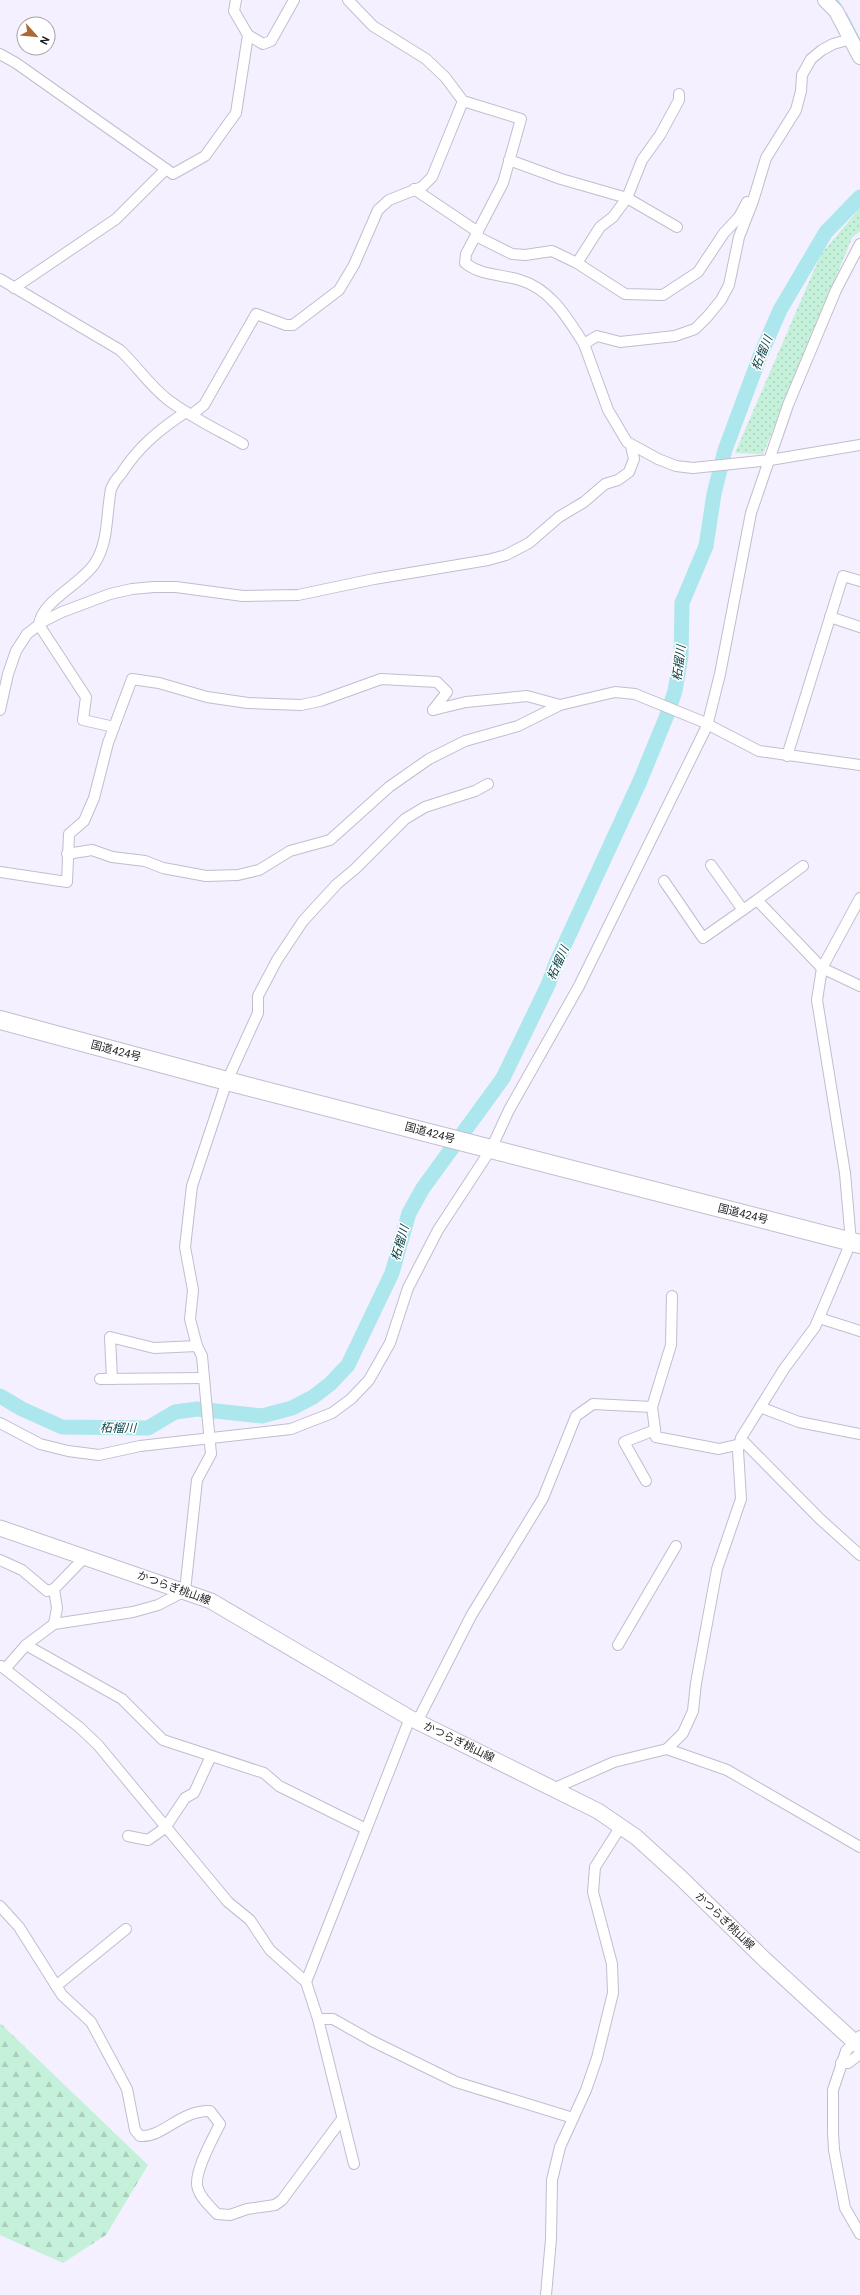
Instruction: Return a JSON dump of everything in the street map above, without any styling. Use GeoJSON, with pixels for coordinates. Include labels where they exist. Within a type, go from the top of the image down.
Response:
{"type":"FeatureCollection","features":[{"type":"Feature","properties":{"kind":"highway","name":"国道424号"},"geometry":{"type":"LineString","coordinates":[[0,1020],[549,1165],[856,1243]]}},
{"type":"Feature","properties":{"kind":"main road","name":"かつらぎ桃山線"},"geometry":{"type":"LineString","coordinates":[[0,1528],[211,1601],[414,1720],[555,1788],[598,1811],[621,1826],[680,1877],[764,1959],[859,2044]]}},
{"type":"Feature","properties":{"kind":"street"},"geometry":{"type":"LineString","coordinates":[[236,0],[234,11],[248,35],[264,44],[271,41],[294,0]]}},
{"type":"Feature","properties":{"kind":"street"},"geometry":{"type":"LineString","coordinates":[[0,710],[8,674],[16,651],[27,634],[39,624],[62,612],[92,600],[132,589],[176,587],[243,596],[298,595],[374,579],[488,560],[506,555],[529,543],[559,517],[584,502],[605,484],[618,480],[629,472],[634,459],[631,446],[608,410],[584,344],[560,307],[540,291],[521,280],[488,275],[474,270],[465,263],[466,254],[503,183],[521,119],[463,101],[445,77],[426,59],[373,26],[348,0]]}},
{"type":"Feature","properties":{"kind":"street"},"geometry":{"type":"LineString","coordinates":[[825,0],[836,11],[860,57]]}},
{"type":"Feature","properties":{"kind":"street"},"geometry":{"type":"LineString","coordinates":[[0,54],[16,63],[166,170],[174,174],[205,156],[236,113],[248,35]]}},
{"type":"Feature","properties":{"kind":"street"},"geometry":{"type":"LineString","coordinates":[[584,344],[597,336],[620,342],[686,334],[695,329],[721,300],[729,285],[739,237],[753,202],[766,158],[796,110],[801,91],[802,75],[811,59],[833,44],[851,39]]}},
{"type":"Feature","properties":{"kind":"street"},"geometry":{"type":"LineString","coordinates":[[577,263],[600,227],[613,217],[627,198],[642,160],[660,135],[679,100],[678,94]]}},
{"type":"Feature","properties":{"kind":"street"},"geometry":{"type":"LineString","coordinates":[[114,726],[83,720],[86,696],[39,624],[40,616],[82,579],[96,563],[105,541],[112,488],[133,454],[161,428],[204,405],[256,314],[286,325],[293,325],[328,300],[339,290],[354,265],[378,210],[388,200],[422,187],[432,177],[463,101]]}},
{"type":"Feature","properties":{"kind":"street"},"geometry":{"type":"LineString","coordinates":[[509,160],[561,179],[627,198],[677,227]]}},
{"type":"Feature","properties":{"kind":"street"},"geometry":{"type":"LineString","coordinates":[[14,288],[116,219],[166,170]]}},
{"type":"Feature","properties":{"kind":"street"},"geometry":{"type":"LineString","coordinates":[[414,189],[477,234],[512,254],[525,255],[552,251],[577,263],[625,294],[663,295],[698,272],[724,233],[739,217],[748,200],[753,202]]}},
{"type":"Feature","properties":{"kind":"street"},"geometry":{"type":"LineString","coordinates":[[0,1423],[40,1444],[68,1452],[99,1455],[140,1446],[211,1440],[291,1429],[332,1413],[351,1399],[376,1370],[390,1343],[408,1288],[438,1230],[489,1148],[579,986],[704,724],[720,674],[751,513],[765,460],[836,290],[860,244]]}},
{"type":"Feature","properties":{"kind":"street"},"geometry":{"type":"LineString","coordinates":[[0,279],[120,350],[134,363],[146,380],[167,399],[243,444]]}},
{"type":"Feature","properties":{"kind":"street"},"geometry":{"type":"LineString","coordinates":[[631,446],[676,466],[694,468],[765,460],[860,445]]}},
{"type":"Feature","properties":{"kind":"street"},"geometry":{"type":"LineString","coordinates":[[787,756],[843,576],[860,581]]}},
{"type":"Feature","properties":{"kind":"street"},"geometry":{"type":"LineString","coordinates":[[830,617],[860,627]]}},
{"type":"Feature","properties":{"kind":"street"},"geometry":{"type":"LineString","coordinates":[[0,872],[67,882],[69,834],[84,821],[94,798],[108,743],[132,678],[159,683],[207,697],[248,703],[301,705],[320,701],[381,679],[437,682],[447,692],[433,710],[466,702],[527,696],[560,705]]}},
{"type":"Feature","properties":{"kind":"street"},"geometry":{"type":"LineString","coordinates":[[67,854],[92,850],[112,856],[145,861],[163,868],[206,876],[238,875],[259,870],[290,851],[330,840],[389,787],[429,759],[465,741],[518,726],[560,705],[615,692],[635,694],[704,724],[759,751],[860,765]]}},
{"type":"Feature","properties":{"kind":"street"},"geometry":{"type":"LineString","coordinates":[[354,2164],[318,2018],[306,1982],[270,1950],[250,1920],[228,1902],[201,1868],[165,1828],[98,1745],[79,1727],[3,1667],[26,1645],[54,1624],[133,1612],[158,1605],[185,1591],[197,1480],[211,1454],[211,1440],[202,1356],[197,1346],[190,1318],[193,1290],[185,1246],[191,1192],[213,1118],[227,1081],[258,1013],[258,996],[278,960],[308,916],[337,884],[355,869],[405,819],[425,807],[475,791],[488,784]]}},
{"type":"Feature","properties":{"kind":"street"},"geometry":{"type":"LineString","coordinates":[[711,865],[744,910]]}},
{"type":"Feature","properties":{"kind":"street"},"geometry":{"type":"LineString","coordinates":[[664,881],[703,938],[744,910],[803,866]]}},
{"type":"Feature","properties":{"kind":"street"},"geometry":{"type":"LineString","coordinates":[[555,1788],[614,1762],[667,1748],[683,1733],[693,1712],[696,1683],[717,1569],[740,1499],[739,1444],[741,1438],[819,1318],[856,1243],[817,1000],[822,968],[860,898]]}},
{"type":"Feature","properties":{"kind":"street"},"geometry":{"type":"LineString","coordinates":[[757,900],[822,968],[860,986]]}},
{"type":"Feature","properties":{"kind":"street"},"geometry":{"type":"LineString","coordinates":[[672,1296],[672,1345],[652,1407],[656,1437],[719,1449],[745,1443],[820,1519],[860,1555]]}},
{"type":"Feature","properties":{"kind":"street"},"geometry":{"type":"LineString","coordinates":[[819,1318],[860,1331]]}},
{"type":"Feature","properties":{"kind":"street"},"geometry":{"type":"LineString","coordinates":[[112,1379],[110,1337],[154,1348],[197,1346]]}},
{"type":"Feature","properties":{"kind":"street"},"geometry":{"type":"LineString","coordinates":[[100,1379],[205,1380]]}},
{"type":"Feature","properties":{"kind":"street"},"geometry":{"type":"LineString","coordinates":[[306,1982],[366,1829],[414,1720],[471,1616],[543,1498],[576,1416],[593,1404],[652,1407]]}},
{"type":"Feature","properties":{"kind":"street"},"geometry":{"type":"LineString","coordinates":[[760,1407],[799,1422],[860,1434]]}},
{"type":"Feature","properties":{"kind":"street"},"geometry":{"type":"LineString","coordinates":[[646,1481],[624,1442],[655,1430]]}},
{"type":"Feature","properties":{"kind":"street"},"geometry":{"type":"LineString","coordinates":[[618,1645],[676,1546]]}},
{"type":"Feature","properties":{"kind":"street"},"geometry":{"type":"LineString","coordinates":[[0,1560],[22,1570],[47,1591],[54,1589],[85,1557]]}},
{"type":"Feature","properties":{"kind":"street"},"geometry":{"type":"LineString","coordinates":[[54,1589],[57,1608],[54,1624]]}},
{"type":"Feature","properties":{"kind":"street"},"geometry":{"type":"LineString","coordinates":[[26,1645],[122,1699],[163,1740],[264,1773],[279,1786],[366,1829]]}},
{"type":"Feature","properties":{"kind":"street"},"geometry":{"type":"LineString","coordinates":[[667,1748],[727,1770],[860,1847]]}},
{"type":"Feature","properties":{"kind":"street"},"geometry":{"type":"LineString","coordinates":[[128,1836],[148,1840],[165,1828],[185,1798],[194,1793],[210,1756]]}},
{"type":"Feature","properties":{"kind":"street"},"geometry":{"type":"LineString","coordinates":[[546,2295],[551,2239],[552,2180],[560,2147],[586,2090],[597,2058],[613,1993],[612,1964],[593,1892],[595,1868],[621,1826]]}},
{"type":"Feature","properties":{"kind":"street"},"geometry":{"type":"LineString","coordinates":[[0,1906],[20,1927],[62,1995],[91,2022],[127,2089],[135,2130],[140,2136],[149,2137],[171,2123],[200,2111],[210,2111],[220,2124],[201,2165],[197,2187],[203,2199],[216,2214],[230,2216],[247,2209],[275,2205],[282,2200],[342,2119]]}},
{"type":"Feature","properties":{"kind":"street"},"geometry":{"type":"LineString","coordinates":[[56,1986],[126,1929]]}},
{"type":"Feature","properties":{"kind":"street"},"geometry":{"type":"LineString","coordinates":[[318,2018],[333,2019],[372,2041],[463,2085],[574,2118]]}},
{"type":"Feature","properties":{"kind":"street"},"geometry":{"type":"LineString","coordinates":[[859,2044],[846,2050],[833,2090],[834,2150],[845,2208],[860,2234]]}},
{"type":"Feature","properties":{"kind":"green space"},"geometry":{"type":"Polygon","coordinates":[[[860,208],[860,231],[852,238],[763,454],[735,453],[821,254],[860,208]]]}},
{"type":"Feature","properties":{"kind":"green space"},"geometry":{"type":"Polygon","coordinates":[[[0,2023],[148,2165],[106,2235],[63,2263],[0,2235],[0,2023]]]}},
{"type":"Feature","properties":{"kind":"waterway"},"geometry":{"type":"LineString","coordinates":[[837,0],[842,8]]}},
{"type":"Feature","properties":{"kind":"waterway"},"geometry":{"type":"LineString","coordinates":[[846,14],[860,41]]}},
{"type":"Feature","properties":{"kind":"waterway","name":"柘榴川"},"geometry":{"type":"LineString","coordinates":[[0,1396],[22,1409],[62,1427],[148,1428],[175,1412],[197,1409],[262,1416],[292,1408],[313,1397],[330,1384],[348,1365],[392,1273],[409,1213],[423,1188],[503,1078],[548,985],[557,961],[640,781],[667,715],[675,691],[681,656],[682,603],[706,546],[714,494],[725,450],[760,356],[780,310],[826,232],[860,197]]}}]}
